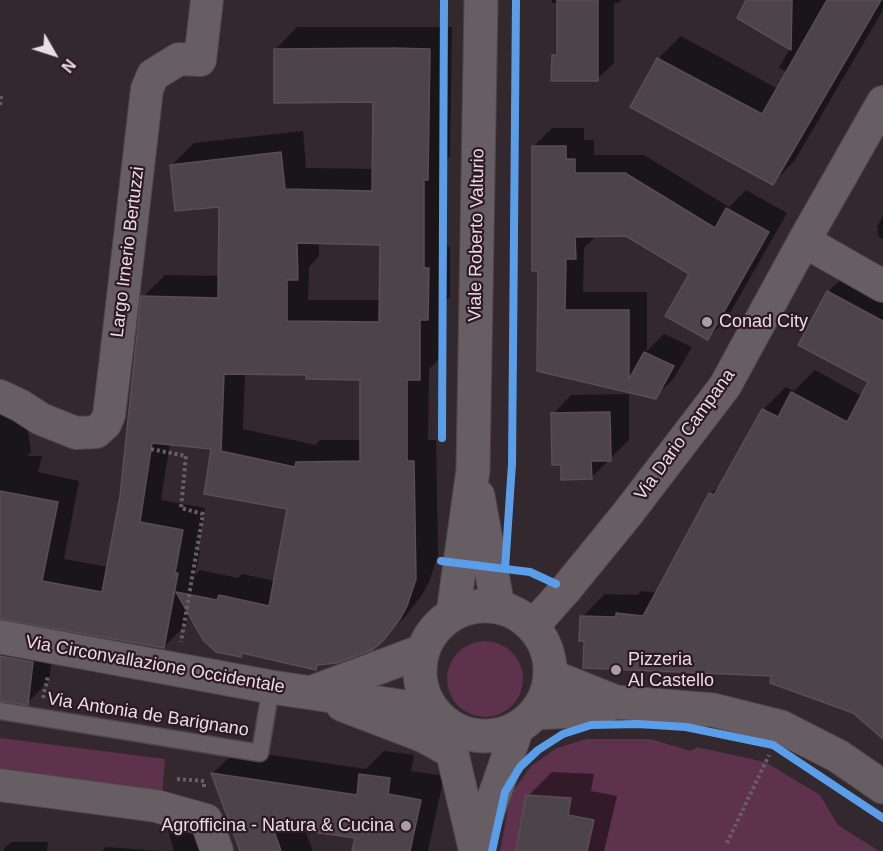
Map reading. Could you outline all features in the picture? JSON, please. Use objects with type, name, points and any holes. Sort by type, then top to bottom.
[{"type":"street","name":"Largo Irnerio Bertuzzi","points":[[0,396],[41,419],[76,433],[96,432],[105,424],[117,349],[147,89],[153,75],[179,59],[200,60],[207,0]]},
{"type":"street","name":"Viale Roberto Valturio","points":[[453,614],[473,470],[481,0]]},
{"type":"street","name":"Via Dario Campana","points":[[533,626],[628,513],[725,386],[883,102]]},
{"type":"street","points":[[804,241],[883,286]]},
{"type":"street","name":"Viale Roberto Valturio","points":[[473,470],[498,607]]},
{"type":"street","points":[[483,605],[513,612],[533,626],[545,645],[551,676],[547,691],[527,720],[475,850],[447,731],[425,697],[420,666],[423,651],[440,624],[453,614],[483,605]]},
{"type":"street","name":"Via Circonvallazione Occidentale","points":[[0,638],[310,693],[447,731]]},
{"type":"street","name":"Via Circonvallazione Occidentale","points":[[310,693],[423,651]]},
{"type":"street","points":[[551,676],[616,702],[713,710],[781,727],[838,756],[883,787]]},
{"type":"street","name":"Via Circonvallazione Occidentale","points":[[310,693],[423,736],[447,731]]},
{"type":"street","points":[[447,731],[488,736],[504,734],[527,720],[590,710],[616,702]]},
{"type":"street","points":[[0,785],[156,806],[206,820],[217,851]]},
{"type":"lane","name":"Via Antonia de Barignano","points":[[0,711],[260,753],[271,687]]},
{"type":"path","points":[[0,105],[1,96]]},
{"type":"path","points":[[151,449],[186,456],[181,508],[203,514],[176,670]]},
{"type":"path","points":[[39,717],[54,647]]},
{"type":"path","points":[[726,843],[771,751]]},
{"type":"shaded area","points":[[478,641],[492,641],[506,647],[517,658],[523,672],[520,694],[512,706],[492,717],[478,717],[464,711],[453,700],[447,686],[447,672],[453,658],[464,647]]},
{"type":"shaded area","points":[[0,738],[165,759],[162,799],[0,772]]},
{"type":"shaded area","points":[[586,739],[650,739],[691,751],[697,747],[765,762],[820,795],[838,825],[879,851],[587,851],[594,821],[568,815],[571,798],[527,795],[516,851],[500,851],[511,794],[531,766],[557,748]]},
{"type":"building","points":[[557,0],[598,0],[598,81],[551,81],[552,55],[557,55]]},
{"type":"building","points":[[746,0],[792,0],[791,50],[737,18]]},
{"type":"building","points":[[827,0],[881,0],[773,185],[630,107],[657,58],[762,114]]},
{"type":"building","points":[[274,49],[430,49],[428,180],[424,180],[424,268],[429,268],[428,320],[420,320],[420,380],[407,380],[407,461],[414,461],[416,579],[407,606],[382,642],[372,650],[337,663],[317,665],[316,670],[242,653],[241,657],[216,652],[203,640],[176,592],[217,600],[219,595],[269,606],[287,509],[204,494],[211,449],[152,443],[140,522],[183,530],[175,573],[178,573],[164,648],[0,619],[0,491],[58,502],[42,581],[102,592],[120,496],[141,296],[218,298],[219,207],[175,211],[170,165],[281,152],[285,189],[372,191],[373,102],[274,103]],"holes":[[[297,243],[380,245],[379,322],[287,321],[287,280],[298,280]],[[224,374],[306,375],[306,379],[360,380],[360,461],[296,462],[295,467],[221,451]]]},
{"type":"building","points":[[532,146],[566,146],[566,159],[575,159],[575,173],[625,173],[715,228],[726,208],[769,232],[708,340],[665,316],[689,274],[626,236],[575,237],[576,259],[566,259],[565,310],[629,310],[629,379],[644,352],[674,366],[656,399],[537,371],[538,271],[532,271]]},
{"type":"building","points":[[827,291],[883,321],[883,739],[853,713],[770,683],[771,676],[583,668],[584,641],[579,641],[580,616],[616,617],[616,613],[643,616],[709,493],[714,495],[762,409],[778,417],[791,392],[847,422],[868,382],[798,345]]},
{"type":"building","points":[[610,412],[611,461],[591,461],[592,479],[561,480],[561,465],[552,465],[551,413]]},
{"type":"building","points":[[0,656],[33,662],[28,705],[0,701]]},
{"type":"building","points":[[211,773],[357,795],[359,774],[390,778],[388,794],[421,800],[410,851],[352,851],[355,838],[272,826],[281,851],[240,851]]},
{"type":"building","points":[[526,795],[571,798],[568,815],[594,820],[587,851],[516,851]]},
{"type":"cycle path","points":[[442,438],[444,0]]},
{"type":"cycle path","points":[[505,569],[512,464],[516,0]]},
{"type":"cycle path","points":[[441,561],[530,572],[556,584]]},
{"type":"cycle path","points":[[492,851],[505,792],[520,767],[538,750],[563,734],[591,725],[638,724],[686,727],[773,745],[883,818]]},
{"type":"place","name":"Conad City","points":[[707,322]]},
{"type":"place","name":"Pizzeria Al Castello","points":[[616,670]]},
{"type":"place","name":"Agrofficina - Natura & Cucina","points":[[406,826]]}]
